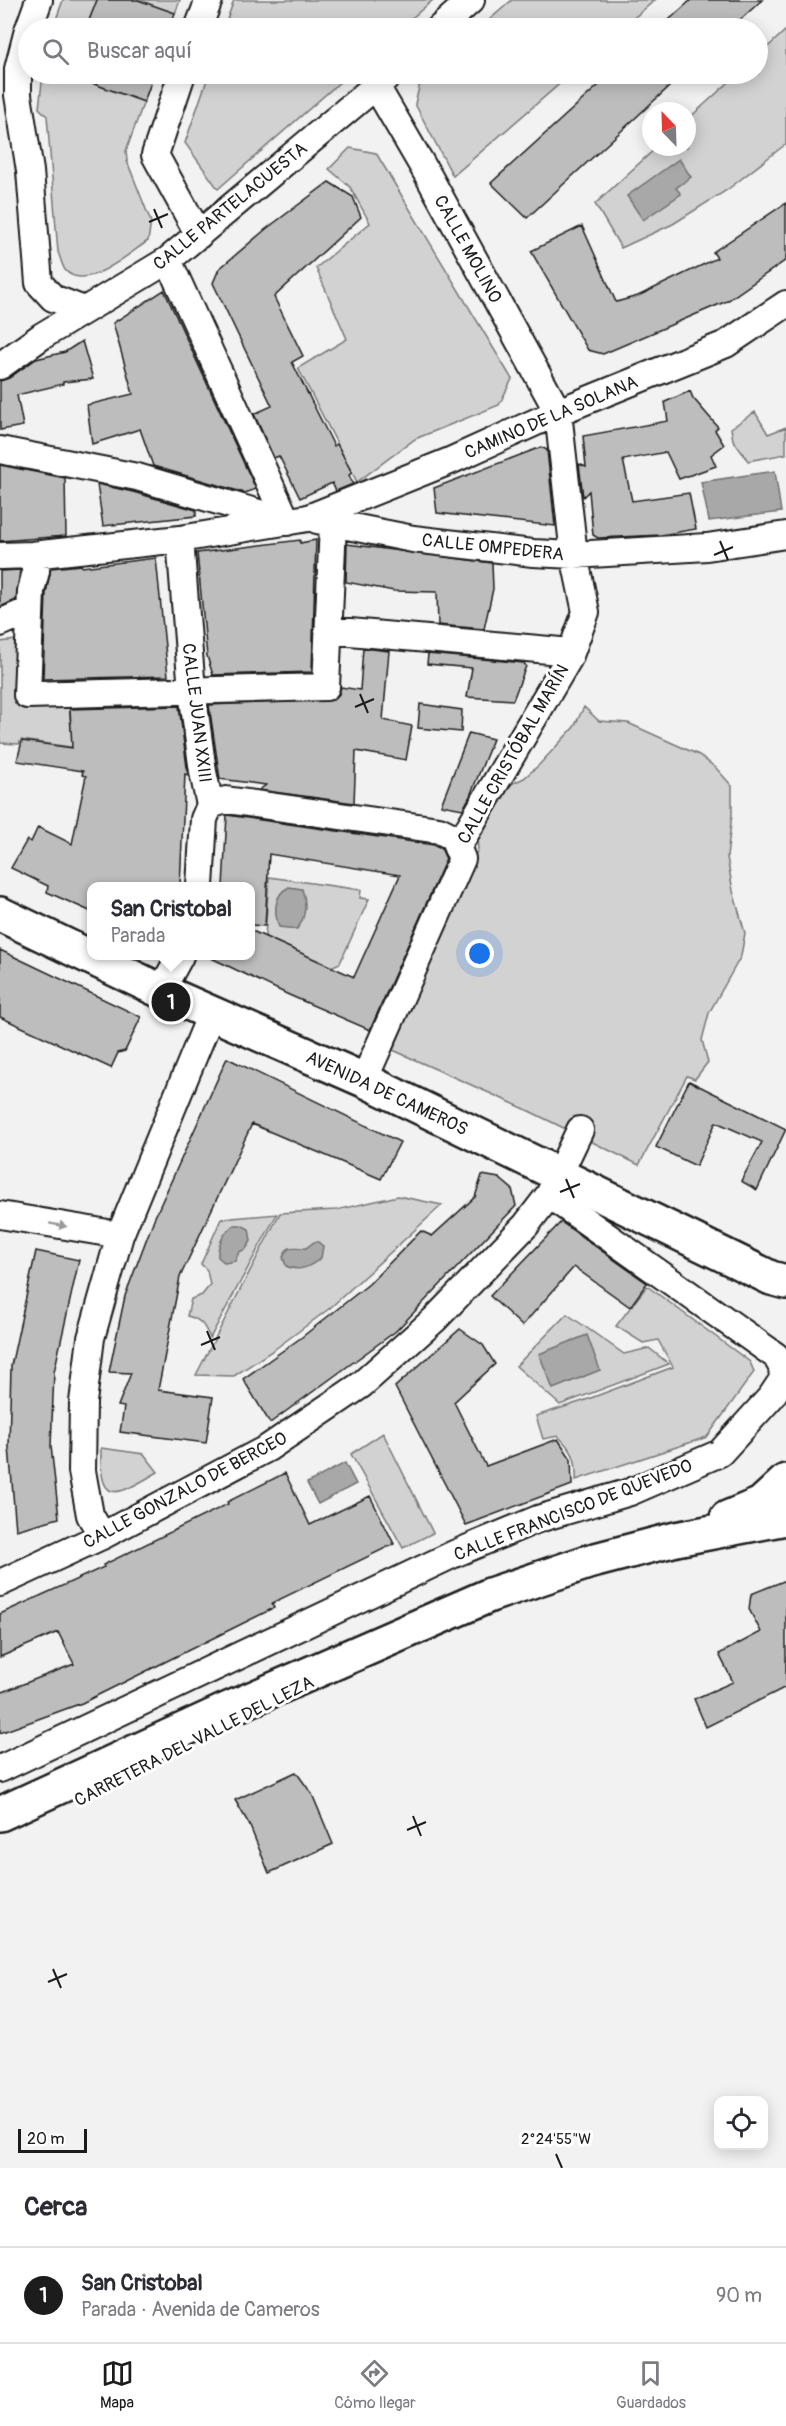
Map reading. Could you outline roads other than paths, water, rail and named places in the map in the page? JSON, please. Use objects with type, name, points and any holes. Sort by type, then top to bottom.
[{"type":"main road","name":"AVENIDA DE CAMEROS","points":[[0,914],[87,956]]},
{"type":"main road","name":"AVENIDA DE CAMEROS","points":[[96,960],[211,1014],[364,1080],[554,1185],[781,1284]]},
{"type":"main road","name":"CARRETERA DEL VALLE DEL LEZA","points":[[676,1539],[761,1504],[786,1481]]},
{"type":"main road","name":"CARRETERA DEL VALLE DEL LEZA","points":[[0,1814],[224,1711],[490,1595],[588,1562],[676,1539],[786,1518]]},
{"type":"main road","name":"CARRETERA DEL VALLE DEL LEZA","points":[[0,1838],[250,1716],[386,1641]]},
{"type":"main road","points":[[0,1799],[155,1730],[224,1711]]},
{"type":"street","points":[[33,18],[39,0]]},
{"type":"street","points":[[202,18],[208,0]]},
{"type":"street","points":[[451,18],[471,0]]},
{"type":"street","points":[[18,84],[30,171],[39,283],[53,298],[84,310]]},
{"type":"street","points":[[179,84],[155,155],[199,235]]},
{"type":"street","name":"CALLE PARTELACUESTA","points":[[0,366],[42,336],[168,260],[378,84]]},
{"type":"street","name":"CALLE MOLINO","points":[[385,84],[429,177],[558,412]]},
{"type":"street","points":[[32,555],[36,571],[31,591],[27,695],[326,687],[328,630],[309,521],[168,260]]},
{"type":"street","name":"CAMINO DE LA SOLANA","points":[[309,521],[558,412],[726,344],[786,304]]},
{"type":"street","name":"CALLE CRISTÓBAL MARÍN","points":[[364,1080],[462,859],[457,848],[571,652],[586,612],[574,555],[558,412]]},
{"type":"street","points":[[0,450],[137,477],[309,521]]},
{"type":"street","points":[[0,556],[32,555],[180,539],[309,521]]},
{"type":"street","name":"CALLE OMPEDERA","points":[[309,521],[413,539],[532,553],[574,555],[707,547],[786,535]]},
{"type":"street","name":"CALLE JUAN XXIII","points":[[180,539],[192,691],[210,805],[204,819],[200,882]]},
{"type":"street","points":[[0,623],[30,610]]},
{"type":"street","points":[[328,630],[571,652]]},
{"type":"street","points":[[210,805],[226,800],[439,830],[453,837],[457,848]]},
{"type":"street","points":[[161,991],[178,960]]},
{"type":"street","points":[[102,1536],[90,1515],[82,1471],[83,1402],[91,1338],[120,1235],[211,1014]]},
{"type":"street","name":"CALLE GONZALO DE BERCEO","points":[[0,1583],[102,1536],[268,1448],[361,1385],[435,1319],[526,1225],[554,1185],[580,1130]]},
{"type":"street","name":"CALLE FRANCISCO DE QUEVEDO","points":[[0,1769],[454,1554],[538,1519],[630,1492],[720,1453],[771,1397],[783,1379],[782,1367],[776,1356],[744,1335],[554,1185]]},
{"type":"street","points":[[0,1215],[120,1235]]},
{"type":"place","name":"San Cristobal","points":[[171,1002]]}]
